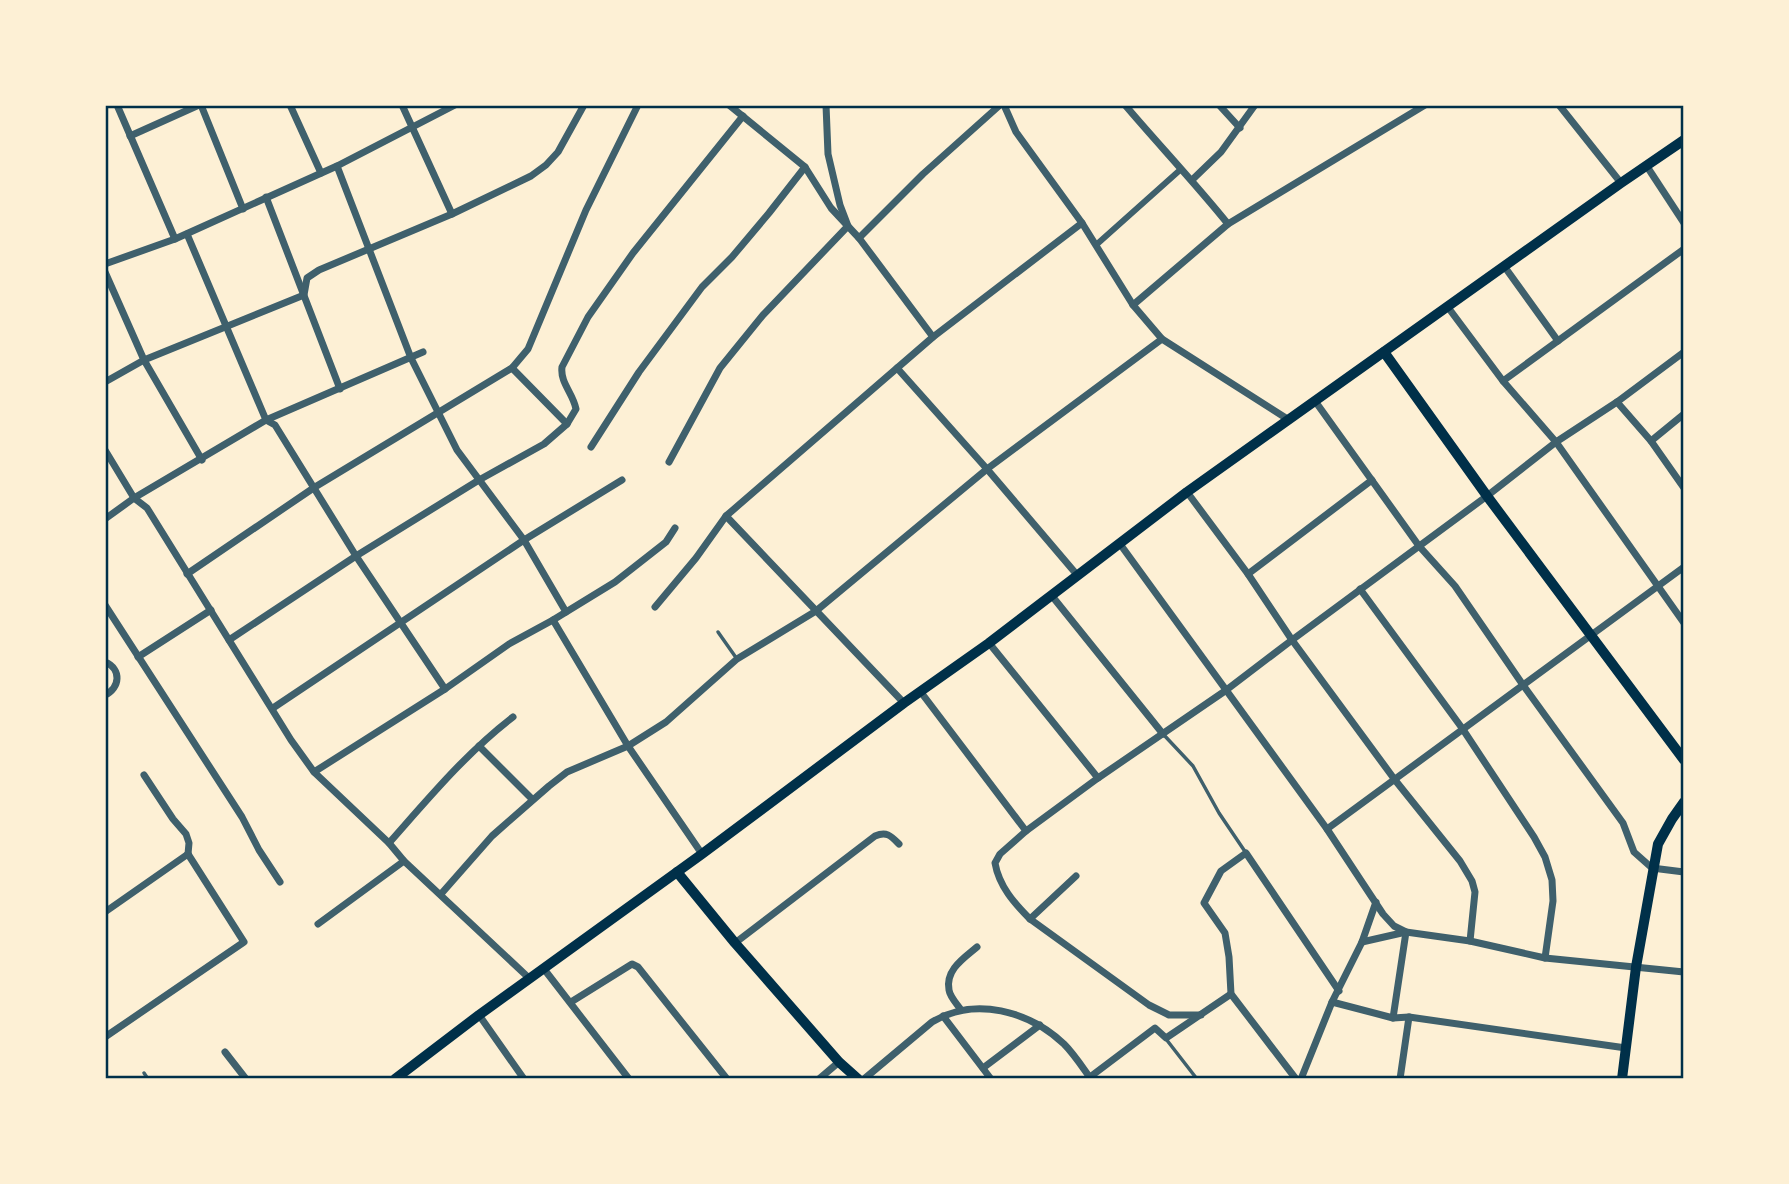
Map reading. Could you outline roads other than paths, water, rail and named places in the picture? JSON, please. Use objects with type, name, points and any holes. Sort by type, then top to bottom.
[{"type":"main road","points":[[395,1079],[920,691],[989,643],[1187,492],[1684,140]]},
{"type":"main road","points":[[1384,352],[1487,496],[1684,760]]},
{"type":"main road","points":[[1622,1079],[1652,868],[1658,844],[1684,802]]},
{"type":"main road","points":[[677,872],[839,1062],[858,1079]]},
{"type":"street","points":[[117,105],[175,239]]},
{"type":"street","points":[[130,136],[200,105],[243,209]]},
{"type":"street","points":[[290,105],[321,173]]},
{"type":"street","points":[[402,105],[452,214]]},
{"type":"street","points":[[105,264],[175,239],[243,209],[337,166],[454,105]]},
{"type":"street","points":[[304,295],[307,278],[319,270],[452,214],[531,176],[558,152],[584,105]]},
{"type":"street","points":[[187,574],[315,488],[512,368],[528,349],[586,211],[638,105]]},
{"type":"street","points":[[729,105],[805,167],[831,208],[859,238],[933,337]]},
{"type":"street","points":[[826,105],[828,154],[848,226]]},
{"type":"street","points":[[859,238],[923,174],[1002,105],[1016,132],[1082,223],[1133,305],[1162,339],[1289,420]]},
{"type":"street","points":[[1125,105],[1228,224]]},
{"type":"street","points":[[1219,105],[1240,128]]},
{"type":"street","points":[[1192,180],[1221,152],[1255,105]]},
{"type":"street","points":[[1133,305],[1228,224],[1425,105]]},
{"type":"street","points":[[1559,105],[1621,183]]},
{"type":"street","points":[[229,639],[356,556],[479,480],[544,444],[567,424],[576,404],[564,383],[562,367],[588,317],[633,253],[743,116]]},
{"type":"street","points":[[1646,165],[1684,223]]},
{"type":"street","points":[[337,166],[411,358],[457,450],[524,540],[566,612]]},
{"type":"street","points":[[591,447],[639,372],[702,286],[739,248],[805,167]]},
{"type":"street","points":[[1096,245],[1180,170]]},
{"type":"street","points":[[267,197],[340,389]]},
{"type":"street","points":[[654,607],[696,558],[726,516],[933,337],[1082,223]]},
{"type":"street","points":[[669,462],[720,368],[763,316],[848,226]]},
{"type":"street","points":[[187,234],[266,420],[275,425],[356,556],[445,689]]},
{"type":"street","points":[[1503,381],[1684,249]]},
{"type":"street","points":[[1504,266],[1558,341]]},
{"type":"street","points":[[105,272],[144,360],[202,460]]},
{"type":"street","points":[[105,382],[144,360],[304,295]]},
{"type":"street","points":[[1447,306],[1503,381],[1556,442],[1684,623]]},
{"type":"street","points":[[441,894],[492,836],[532,799],[567,772],[628,746],[666,722],[737,659],[816,611],[986,469],[1162,339]]},
{"type":"street","points":[[105,519],[134,498],[266,420],[423,352]]},
{"type":"street","points":[[1201,1015],[1168,1015],[1149,1005],[1030,919],[1014,904],[1001,883],[995,863],[1000,854],[1026,831],[1098,778],[1226,691],[1556,442],[1684,353]]},
{"type":"street","points":[[512,368],[567,424]]},
{"type":"street","points":[[897,368],[1077,576]]},
{"type":"street","points":[[1315,401],[1419,545],[1455,586],[1623,822],[1634,852],[1652,868],[1684,872]]},
{"type":"street","points":[[1617,402],[1651,441],[1684,488]]},
{"type":"street","points":[[1651,441],[1684,414]]},
{"type":"street","points":[[105,450],[134,498],[147,508],[291,740],[314,772],[530,979]]},
{"type":"street","points":[[273,708],[524,540],[622,480]]},
{"type":"street","points":[[1248,574],[1372,480]]},
{"type":"street","points":[[1187,492],[1395,780],[1460,861],[1475,892],[1470,941]]},
{"type":"street","points":[[726,516],[904,703]]},
{"type":"street","points":[[314,772],[445,689],[509,644],[615,582],[666,542],[675,528]]},
{"type":"street","points":[[1120,544],[1394,926],[1406,932],[1470,941],[1545,958],[1684,972]]},
{"type":"street","points":[[1326,829],[1684,567]]},
{"type":"street","points":[[1360,589],[1462,728],[1545,857],[1552,880],[1553,901],[1545,958]]},
{"type":"street","points":[[1052,596],[1163,734]]},
{"type":"street","points":[[105,605],[242,817],[280,882]]},
{"type":"street","points":[[138,657],[211,610]]},
{"type":"street","points":[[553,620],[628,746],[702,854]]},
{"type":"street","points":[[989,643],[1098,778]]},
{"type":"street","points":[[105,662],[118,674],[117,686],[105,695]]},
{"type":"street","points":[[920,691],[1026,831]]},
{"type":"street","points":[[389,843],[453,771],[513,717]]},
{"type":"street","points":[[479,746],[532,799]]},
{"type":"street","points":[[105,1037],[244,942],[188,854],[186,834],[144,775]]},
{"type":"street","points":[[735,943],[875,836],[888,834],[899,844]]},
{"type":"street","points":[[1339,991],[1246,853],[1221,871],[1204,903],[1225,933],[1231,994],[1298,1079],[1362,942],[1376,902]]},
{"type":"street","points":[[105,912],[188,854]]},
{"type":"street","points":[[318,924],[404,861]]},
{"type":"street","points":[[1030,919],[1076,876]]},
{"type":"street","points":[[1362,942],[1406,932]]},
{"type":"street","points":[[1393,1018],[1406,932]]},
{"type":"street","points":[[961,1010],[949,991],[949,979],[954,967],[977,947]]},
{"type":"street","points":[[571,1002],[632,964],[638,967],[727,1079]]},
{"type":"street","points":[[544,969],[629,1079]]},
{"type":"street","points":[[864,1079],[932,1022],[961,1010],[982,1008],[1019,1015],[1040,1025],[1066,1045],[1091,1078],[1155,1028],[1166,1038],[1231,994]]},
{"type":"street","points":[[1332,1003],[1393,1018],[1409,1017],[1626,1048]]},
{"type":"street","points":[[479,1016],[524,1079]]},
{"type":"street","points":[[943,1016],[991,1079]]},
{"type":"street","points":[[1400,1079],[1409,1017]]},
{"type":"street","points":[[983,1068],[1040,1025]]},
{"type":"street","points":[[225,1052],[246,1079]]},
{"type":"street","points":[[819,1079],[839,1062]]},
{"type":"lane","points":[[718,632],[737,659]]},
{"type":"lane","points":[[1163,734],[1193,766],[1219,813],[1246,853]]},
{"type":"lane","points":[[1166,1038],[1196,1079]]},
{"type":"lane","points":[[144,1073],[148,1079]]}]
